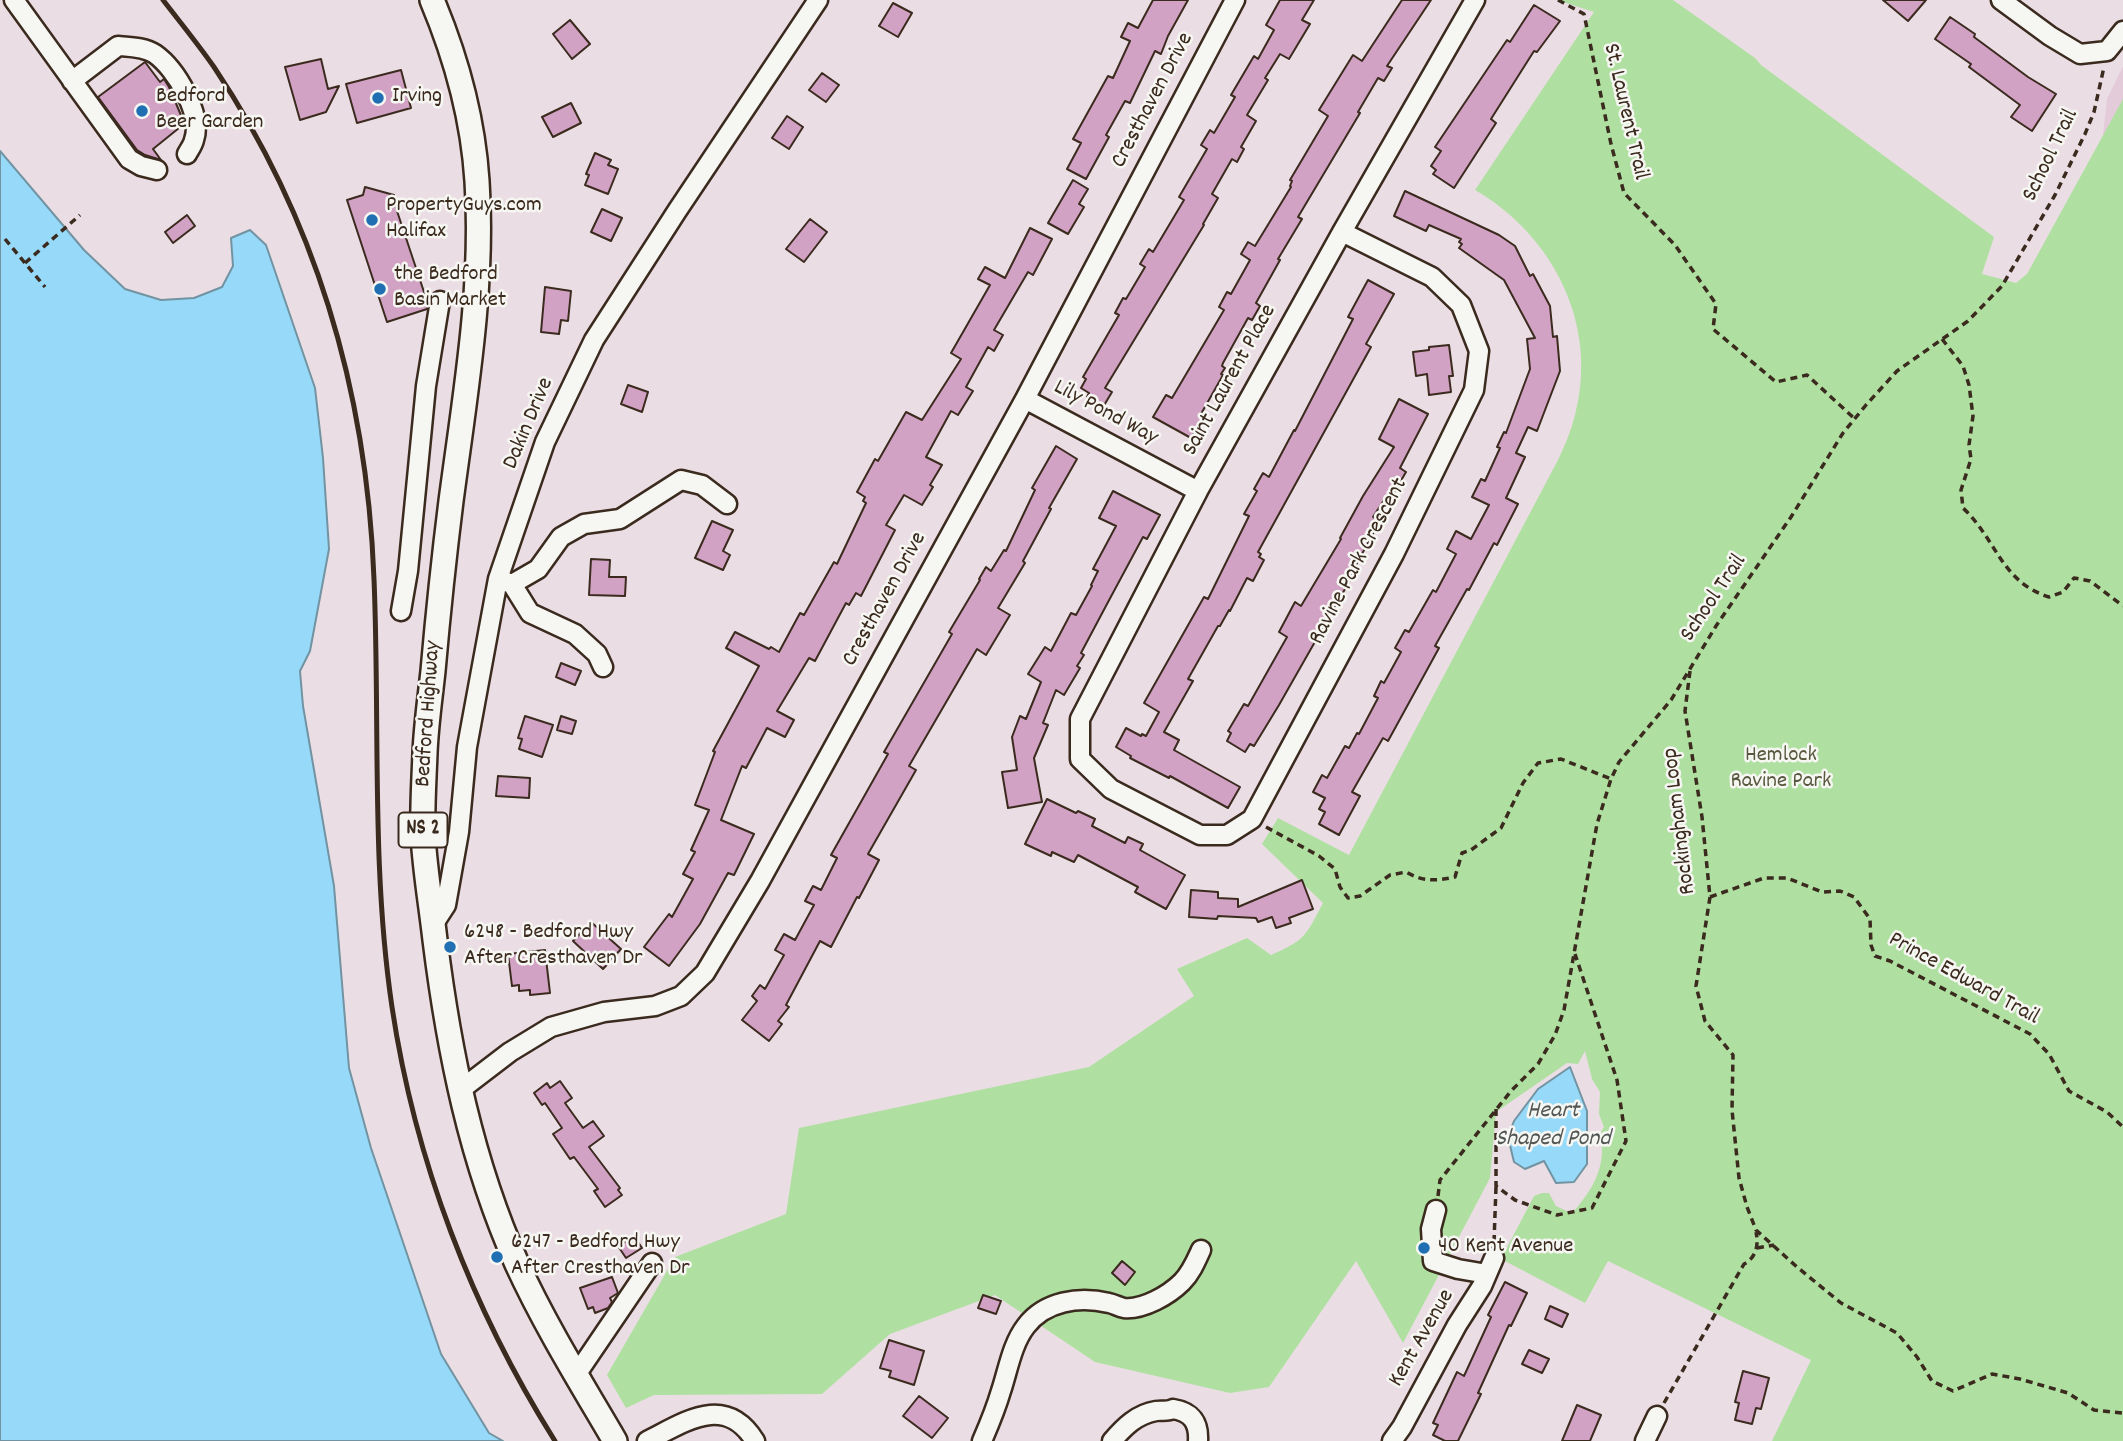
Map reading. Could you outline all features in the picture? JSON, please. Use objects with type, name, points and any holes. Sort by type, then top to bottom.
[{"type":"main road","name":"Bedford Highway","points":[[432,0],[457,69],[468,115],[477,184],[477,276],[469,375],[451,503],[425,751],[423,835],[443,1004],[459,1091],[474,1150],[497,1216],[519,1267],[576,1375],[615,1441]]},
{"type":"street","points":[[14,0],[129,159],[141,166],[157,170]]},
{"type":"street","name":"Dakin Drive","points":[[433,925],[446,905],[459,831],[467,747],[505,581],[545,442],[594,340],[818,0]]},
{"type":"street","name":"Cresthaven Drive","points":[[459,1091],[510,1052],[551,1027],[604,1012],[655,1006],[681,996],[705,973],[760,881],[1025,399],[1235,0]]},
{"type":"street","name":"Saint Laurent Place","points":[[1252,819],[1227,835],[1200,835],[1111,789],[1080,758],[1080,719],[1198,491],[1475,0]]},
{"type":"street","points":[[2001,0],[2080,54],[2107,51],[2123,31]]},
{"type":"street","points":[[72,81],[118,46],[154,53],[171,69],[182,85],[192,109],[196,124],[195,139],[187,154]]},
{"type":"street","name":"Ravine Park Crescent","points":[[1252,819],[1394,554],[1474,390],[1479,351],[1461,306],[1432,277],[1342,232]]},
{"type":"street","points":[[401,611],[408,571],[426,386],[440,301]]},
{"type":"street","name":"Lily Pond Way","points":[[1025,399],[1198,491]]},
{"type":"street","points":[[603,667],[597,654],[575,634],[530,613],[505,581],[538,569],[561,537],[584,524],[620,519],[681,481],[702,485],[727,504]]},
{"type":"street","points":[[1436,1210],[1431,1229],[1433,1261],[1458,1269],[1490,1266]]},
{"type":"street","points":[[982,1441],[1016,1345],[1026,1327],[1040,1312],[1058,1303],[1088,1300],[1125,1308],[1141,1306],[1182,1282],[1201,1250]]},
{"type":"street","points":[[576,1375],[652,1263]]},
{"type":"street","name":"Kent Avenue","points":[[1392,1441],[1490,1266]]},
{"type":"street","points":[[1112,1441],[1132,1420],[1154,1411],[1173,1409],[1194,1418],[1199,1433],[1198,1441]]},
{"type":"street","points":[[647,1441],[698,1416],[713,1414],[739,1422],[755,1441]]},
{"type":"street","points":[[1645,1441],[1657,1416]]},
{"type":"path","name":"St. Laurent Trail","points":[[1558,0],[1584,14],[1624,193],[1675,245],[1716,304],[1713,329],[1776,382],[1807,375],[1855,419]]},
{"type":"path","name":"School Trail","points":[[1436,1210],[1440,1180],[1496,1109],[1538,1064],[1555,1034],[1564,1010],[1597,824],[1619,762],[1671,700],[1716,626],[1791,517],[1843,433],[1898,371],[1968,321],[2002,286],[2049,206],[2085,134],[2094,111],[2107,51]]},
{"type":"path","points":[[25,263],[80,215]]},
{"type":"path","points":[[5,239],[45,287]]},
{"type":"path","points":[[1942,339],[1963,366],[1969,385],[1973,416],[1969,445],[1971,459],[1961,490],[1963,508],[1974,518],[2015,578],[2027,588],[2049,597],[2063,592],[2074,578],[2090,581],[2123,606]]},
{"type":"path","name":"Rockingham Loop","points":[[1690,669],[1685,712],[1702,817],[1710,897],[1696,986],[1705,1021],[1733,1055],[1731,1110],[1739,1178],[1756,1230]]},
{"type":"path","points":[[1252,819],[1319,856],[1335,869],[1340,887],[1348,898],[1360,896],[1390,875],[1406,872],[1419,880],[1438,881],[1455,877],[1462,853],[1471,850],[1501,828],[1523,783],[1538,763],[1561,759],[1611,779]]},
{"type":"path","name":"Prince Edward Trail","points":[[1710,897],[1764,878],[1787,878],[1822,892],[1840,891],[1854,897],[1870,919],[1871,945],[1875,956],[1890,961],[2030,1034],[2049,1054],[2069,1091],[2107,1112],[2123,1127]]},
{"type":"path","points":[[1496,1186],[1515,1200],[1557,1215],[1592,1208],[1626,1141],[1617,1080],[1574,952]]},
{"type":"path","points":[[1490,1266],[1496,1186],[1496,1109]]},
{"type":"path","points":[[1756,1230],[1841,1303],[1897,1334],[1917,1357],[1932,1381],[1953,1391],[1992,1374],[2068,1393],[2094,1410],[2123,1413]]},
{"type":"path","points":[[1657,1416],[1744,1264],[1750,1261],[1757,1248],[1756,1230]]},
{"type":"path","points":[[1757,1248],[1774,1245]]},
{"type":"shaded area","points":[[2123,66],[2123,234],[2099,171],[2107,99]]},
{"type":"green space","name":"Hemlock Ravine Park","points":[[1557,0],[1673,0],[1994,237],[1982,274],[2016,283],[2027,274],[2123,99],[2123,1441],[1772,1441],[1811,1360],[1608,1261],[1585,1303],[1501,1259],[1534,1196],[1549,1193],[1556,1206],[1571,1213],[1588,1193],[1596,1177],[1602,1152],[1600,1134],[1604,1127],[1599,1114],[1600,1092],[1592,1079],[1585,1051],[1578,1064],[1567,1063],[1496,1112],[1490,1178],[1403,1343],[1356,1261],[1269,1387],[1230,1393],[1095,1362],[995,1295],[890,1334],[822,1394],[654,1395],[626,1408],[607,1375],[675,1257],[786,1214],[799,1128],[1089,1067],[1194,996],[1177,969],[1247,938],[1271,955],[1292,945],[1308,930],[1323,903],[1262,844],[1278,818],[1349,855],[1558,460],[1575,415],[1581,381],[1580,348],[1574,316],[1563,286],[1547,257],[1527,231],[1503,209],[1475,190],[1594,12]]},
{"type":"water","points":[[0,151],[84,250],[125,289],[161,300],[194,298],[222,287],[233,266],[231,238],[250,230],[266,245],[315,388],[323,458],[329,549],[310,651],[300,671],[303,706],[334,886],[349,1068],[371,1148],[441,1354],[489,1433],[503,1441],[0,1441]]},
{"type":"water","name":"Heart Shaped Pond","points":[[1570,1067],[1587,1111],[1587,1164],[1574,1182],[1556,1183],[1544,1161],[1525,1169],[1514,1162],[1508,1137],[1514,1121],[1538,1089]]},
{"type":"building","points":[[1153,0],[1188,0],[1161,54],[1155,51],[1130,103],[1125,101],[1086,179],[1067,169],[1081,143],[1073,139],[1108,76],[1113,78],[1130,41],[1121,37],[1128,23],[1138,28]]},
{"type":"building","points":[[1280,0],[1314,0],[1302,20],[1310,24],[1289,59],[1280,54],[1265,78],[1268,80],[1247,115],[1256,121],[1241,147],[1244,149],[1237,162],[1232,159],[1212,194],[1218,198],[1204,225],[1105,388],[1112,392],[1103,407],[1087,397],[1089,393],[1081,388],[1086,379],[1083,377],[1119,315],[1115,313],[1123,298],[1126,299],[1145,267],[1140,264],[1149,249],[1153,252],[1184,200],[1179,197],[1207,149],[1201,145],[1210,130],[1214,133],[1235,97],[1231,95],[1254,56],[1258,59],[1274,30],[1266,25]]},
{"type":"building","points":[[1402,0],[1431,0],[1387,66],[1392,68],[1384,81],[1378,78],[1298,217],[1302,219],[1256,303],[1260,306],[1252,320],[1248,318],[1223,363],[1223,375],[1191,438],[1153,417],[1166,395],[1172,398],[1224,310],[1219,307],[1227,292],[1231,294],[1250,260],[1241,254],[1248,242],[1255,246],[1291,187],[1290,180],[1328,116],[1319,110],[1353,55],[1362,61]]},
{"type":"building","points":[[1883,0],[1926,0],[1908,21]]},
{"type":"building","points":[[893,3],[912,13],[898,37],[879,26]]},
{"type":"building","points":[[1534,5],[1560,21],[1537,52],[1534,51],[1491,119],[1496,123],[1454,188],[1433,174],[1436,170],[1431,166],[1441,151],[1435,147],[1507,40],[1510,42]]},
{"type":"building","points":[[1950,17],[2028,77],[2056,94],[2032,131],[2011,117],[2020,105],[1969,67],[1971,64],[1935,39]]},
{"type":"building","points":[[570,20],[590,44],[572,59],[553,34]]},
{"type":"building","points":[[321,59],[328,89],[339,86],[326,112],[300,120],[285,67]]},
{"type":"building","name":"Bedford Beer Garden","points":[[145,62],[160,82],[164,79],[184,124],[153,149],[161,160],[137,150],[98,97]]},
{"type":"building","points":[[401,70],[411,108],[357,123],[346,84]]},
{"type":"building","points":[[822,73],[839,85],[826,102],[809,90]]},
{"type":"building","points":[[571,103],[581,123],[553,137],[542,117]]},
{"type":"building","points":[[787,116],[803,127],[789,149],[772,138]]},
{"type":"building","points":[[595,153],[611,160],[608,165],[618,169],[608,194],[585,185],[589,175],[586,174]]},
{"type":"building","points":[[1073,180],[1088,189],[1079,204],[1084,207],[1068,234],[1048,223]]},
{"type":"building","points":[[365,187],[394,195],[393,199],[428,304],[427,309],[387,322],[347,200],[363,195]]},
{"type":"building","points":[[1405,191],[1499,235],[1515,246],[1530,276],[1533,274],[1550,306],[1553,337],[1557,336],[1560,371],[1537,431],[1528,427],[1516,453],[1525,457],[1506,498],[1518,504],[1497,545],[1494,543],[1435,646],[1439,648],[1388,741],[1383,738],[1352,792],[1360,796],[1339,835],[1319,824],[1325,812],[1319,809],[1325,798],[1313,792],[1322,775],[1327,778],[1345,746],[1349,748],[1357,733],[1359,734],[1378,698],[1374,696],[1381,681],[1384,683],[1401,652],[1395,648],[1405,630],[1409,632],[1433,590],[1436,592],[1456,554],[1447,549],[1456,531],[1471,539],[1489,505],[1472,497],[1481,479],[1485,481],[1500,448],[1497,447],[1504,432],[1506,433],[1530,369],[1527,339],[1535,338],[1504,280],[1459,248],[1461,239],[1429,225],[1426,231],[1394,216]]},
{"type":"building","points":[[602,209],[622,218],[611,241],[591,232]]},
{"type":"building","points":[[187,215],[195,226],[173,243],[165,232]]},
{"type":"building","points":[[810,219],[827,232],[804,262],[786,249]]},
{"type":"building","points":[[1030,228],[1052,239],[1033,275],[1028,272],[994,330],[1003,335],[994,351],[988,347],[966,387],[973,391],[958,415],[951,411],[926,457],[942,465],[930,485],[933,487],[922,505],[904,495],[886,525],[895,530],[861,596],[856,593],[849,605],[846,603],[815,661],[809,658],[777,711],[794,720],[785,737],[767,728],[746,768],[742,766],[721,820],[754,834],[734,875],[728,873],[700,924],[669,966],[644,947],[669,914],[672,917],[693,879],[683,874],[695,852],[691,850],[709,810],[695,805],[715,752],[713,751],[759,666],[726,648],[735,632],[779,652],[800,613],[804,615],[834,562],[837,564],[866,503],[863,501],[865,497],[857,492],[875,459],[878,461],[906,412],[922,420],[961,359],[951,353],[990,285],[978,279],[985,267],[1005,278]]},
{"type":"building","points":[[1368,280],[1394,294],[1366,344],[1371,347],[1258,552],[1261,554],[1259,557],[1264,560],[1253,581],[1247,578],[1230,611],[1218,626],[1188,679],[1193,681],[1164,732],[1179,740],[1174,750],[1240,787],[1228,808],[1170,776],[1169,778],[1130,758],[1131,756],[1116,747],[1126,728],[1146,736],[1159,712],[1144,703],[1204,597],[1208,599],[1249,516],[1244,514],[1257,491],[1254,489],[1263,473],[1269,477],[1295,431],[1353,319],[1348,317]]},
{"type":"building","points":[[545,287],[571,291],[568,321],[561,320],[559,334],[541,332]]},
{"type":"building","points":[[1449,345],[1453,376],[1449,376],[1451,392],[1429,395],[1427,374],[1416,376],[1413,352]]},
{"type":"building","points":[[628,385],[648,392],[642,412],[621,404]]},
{"type":"building","points":[[1399,399],[1428,414],[1400,468],[1406,472],[1392,496],[1388,494],[1373,517],[1380,521],[1351,574],[1353,575],[1254,746],[1250,744],[1245,752],[1227,741],[1231,733],[1228,731],[1244,704],[1248,706],[1287,637],[1279,632],[1295,602],[1301,606],[1394,447],[1379,439]]},
{"type":"building","points":[[1056,446],[1077,459],[1049,508],[1051,509],[1023,561],[1025,563],[998,608],[1010,615],[986,655],[977,649],[909,766],[916,770],[868,854],[879,860],[831,947],[820,941],[786,1005],[789,1007],[778,1021],[782,1024],[769,1041],[742,1020],[757,1001],[752,996],[760,985],[765,989],[784,955],[775,950],[784,934],[795,940],[814,905],[805,901],[813,886],[821,890],[837,858],[831,855],[888,754],[884,752],[952,634],[949,632],[986,567],[991,571],[1004,550],[1006,551],[1035,490],[1032,488]]},
{"type":"building","points":[[1113,491],[1160,515],[1147,539],[1143,537],[1107,604],[1081,653],[1084,655],[1077,666],[1080,668],[1064,695],[1056,690],[1043,723],[1048,725],[1034,758],[1042,802],[1008,808],[1002,772],[1017,770],[1012,737],[1020,716],[1026,719],[1041,682],[1028,674],[1045,647],[1051,651],[1071,613],[1076,615],[1092,586],[1098,571],[1093,569],[1116,526],[1099,518]]},
{"type":"building","points":[[712,521],[733,530],[723,551],[730,555],[723,570],[695,558]]},
{"type":"building","points":[[591,559],[610,560],[609,577],[626,577],[625,596],[589,595]]},
{"type":"building","points":[[561,663],[581,671],[575,685],[556,677]]},
{"type":"building","points":[[525,716],[553,725],[542,757],[519,749],[522,739],[518,738]]},
{"type":"building","points":[[561,716],[576,721],[572,734],[557,730]]},
{"type":"building","points":[[498,776],[530,778],[529,798],[496,796]]},
{"type":"building","points":[[1047,799],[1095,819],[1092,826],[1125,843],[1128,837],[1143,844],[1140,850],[1185,875],[1166,909],[1135,892],[1138,887],[1078,855],[1074,862],[1052,852],[1051,856],[1025,844]]},
{"type":"building","points":[[1302,880],[1313,909],[1289,918],[1291,923],[1276,928],[1272,917],[1258,922],[1256,918],[1189,917],[1191,890],[1218,892],[1218,898],[1238,899],[1238,907]]},
{"type":"building","points":[[591,922],[621,949],[603,969],[573,941]]},
{"type":"building","points":[[545,950],[550,993],[530,995],[530,990],[519,991],[519,985],[512,986],[508,954]]},
{"type":"building","points":[[560,1081],[572,1098],[565,1103],[583,1128],[593,1121],[604,1136],[589,1147],[620,1188],[618,1190],[622,1195],[605,1207],[594,1191],[598,1189],[574,1157],[570,1159],[553,1134],[562,1128],[545,1103],[542,1105],[534,1093],[547,1083],[550,1088]]},
{"type":"building","points":[[634,1236],[642,1248],[626,1258],[618,1246]]},
{"type":"building","points":[[1122,1261],[1135,1272],[1125,1285],[1112,1273]]},
{"type":"building","points":[[612,1277],[618,1293],[610,1298],[612,1302],[608,1308],[595,1313],[593,1307],[588,1309],[580,1288]]},
{"type":"building","points":[[1505,1282],[1527,1293],[1511,1326],[1509,1325],[1478,1393],[1481,1394],[1458,1441],[1445,1441],[1433,1435],[1438,1425],[1433,1423],[1457,1372],[1464,1376],[1491,1317],[1488,1315]]},
{"type":"building","points":[[983,1295],[1001,1301],[996,1314],[978,1308]]},
{"type":"building","points":[[1550,1306],[1568,1314],[1562,1327],[1545,1319]]},
{"type":"building","points":[[889,1340],[924,1351],[914,1385],[889,1377],[891,1371],[880,1368]]},
{"type":"building","points":[[1529,1350],[1549,1359],[1542,1373],[1522,1364]]},
{"type":"building","points":[[1743,1371],[1769,1378],[1761,1409],[1756,1408],[1752,1424],[1735,1420],[1739,1403],[1735,1402]]},
{"type":"building","points":[[919,1396],[948,1418],[932,1438],[903,1416]]},
{"type":"building","points":[[1577,1405],[1601,1415],[1590,1441],[1562,1441]]},
{"type":"railway","points":[[163,0],[214,67],[250,126],[281,186],[308,248],[330,312],[361,443],[369,510],[376,632],[381,901],[385,954],[402,1064],[432,1177],[451,1232],[498,1339],[555,1441]]},
{"type":"place","name":"Irving","points":[[378,98]]},
{"type":"place","name":"Bedford Beer Garden","points":[[142,111]]},
{"type":"place","name":"PropertyGuys.com Halifax","points":[[372,220]]},
{"type":"place","name":"the Bedford Basin Market","points":[[380,289]]},
{"type":"place","name":"6248 - Bedford Hwy After Cresthaven Dr","points":[[450,947]]},
{"type":"place","name":"40 Kent Avenue","points":[[1424,1248]]},
{"type":"place","name":"6247 - Bedford Hwy After Cresthaven Dr","points":[[497,1257]]}]
